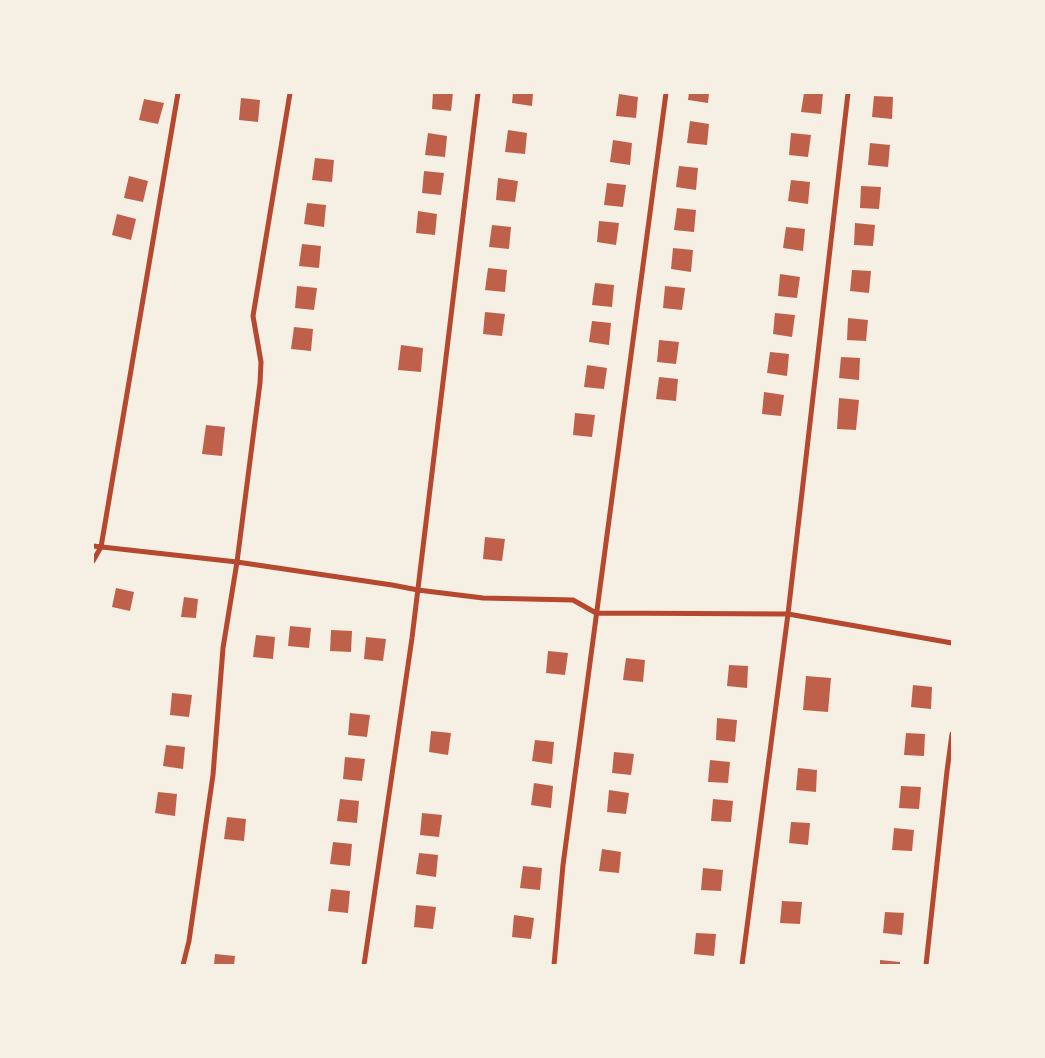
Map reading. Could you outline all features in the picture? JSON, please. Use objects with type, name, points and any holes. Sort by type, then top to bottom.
[{"type":"street","points":[[93,561],[101,547],[178,93]]},
{"type":"street","points":[[183,965],[189,941],[213,775],[223,648],[254,433],[261,362],[253,316],[290,93]]},
{"type":"street","points":[[364,965],[418,590],[478,93]]},
{"type":"street","points":[[554,965],[563,865],[666,93]]},
{"type":"street","points":[[742,965],[788,614],[848,93]]},
{"type":"street","points":[[93,546],[237,562],[483,598],[573,600],[596,614],[788,614],[952,643]]},
{"type":"street","points":[[926,965],[952,734]]},
{"type":"building","points":[[433,93],[453,93],[451,111],[432,109]]},
{"type":"building","points":[[513,93],[533,93],[532,106],[512,103]]},
{"type":"building","points":[[689,93],[709,93],[708,103],[688,100]]},
{"type":"building","points":[[804,93],[823,93],[821,114],[801,112]]},
{"type":"building","points":[[619,94],[638,97],[636,118],[616,116]]},
{"type":"building","points":[[874,96],[893,97],[892,119],[872,117]]},
{"type":"building","points":[[241,98],[260,100],[258,122],[239,120]]},
{"type":"building","points":[[144,99],[164,103],[158,124],[139,120]]},
{"type":"building","points":[[690,121],[709,124],[707,145],[687,143]]},
{"type":"building","points":[[508,130],[527,133],[525,154],[505,152]]},
{"type":"building","points":[[428,133],[447,136],[445,157],[425,155]]},
{"type":"building","points":[[791,133],[811,135],[808,157],[789,155]]},
{"type":"building","points":[[613,140],[632,143],[630,165],[610,162]]},
{"type":"building","points":[[870,143],[890,145],[888,167],[868,165]]},
{"type":"building","points":[[315,158],[334,160],[332,182],[312,180]]},
{"type":"building","points":[[679,166],[698,168],[696,190],[676,187]]},
{"type":"building","points":[[424,171],[444,173],[441,195],[422,193]]},
{"type":"building","points":[[129,176],[148,181],[143,202],[124,198]]},
{"type":"building","points":[[498,178],[518,181],[515,202],[496,200]]},
{"type":"building","points":[[791,180],[810,182],[808,204],[788,201]]},
{"type":"building","points":[[607,183],[626,185],[623,207],[604,205]]},
{"type":"building","points":[[861,186],[881,187],[879,209],[860,208]]},
{"type":"building","points":[[307,203],[326,205],[324,227],[304,224]]},
{"type":"building","points":[[677,208],[696,210],[694,232],[674,230]]},
{"type":"building","points":[[418,211],[437,214],[435,235],[416,233]]},
{"type":"building","points":[[117,214],[136,219],[131,240],[112,235]]},
{"type":"building","points":[[599,221],[619,223],[616,245],[597,242]]},
{"type":"building","points":[[855,223],[875,225],[873,246],[854,245]]},
{"type":"building","points":[[492,225],[511,227],[509,249],[489,247]]},
{"type":"building","points":[[786,227],[805,229],[803,251],[783,248]]},
{"type":"building","points":[[302,244],[321,246],[319,268],[299,266]]},
{"type":"building","points":[[673,248],[693,250],[691,272],[671,269]]},
{"type":"building","points":[[488,268],[507,270],[505,292],[485,290]]},
{"type":"building","points":[[852,270],[871,271],[869,293],[850,291]]},
{"type":"building","points":[[780,274],[800,277],[797,298],[778,296]]},
{"type":"building","points":[[595,283],[614,285],[612,307],[592,305]]},
{"type":"building","points":[[297,286],[317,288],[314,310],[295,308]]},
{"type":"building","points":[[665,286],[685,288],[682,310],[663,308]]},
{"type":"building","points":[[485,312],[505,314],[502,336],[483,334]]},
{"type":"building","points":[[775,313],[795,315],[792,337],[773,334]]},
{"type":"building","points":[[848,318],[868,320],[866,341],[847,340]]},
{"type":"building","points":[[592,321],[611,323],[609,345],[589,342]]},
{"type":"building","points":[[294,327],[313,329],[311,351],[291,349]]},
{"type":"building","points":[[659,340],[679,342],[676,364],[657,362]]},
{"type":"building","points":[[401,345],[423,348],[421,372],[398,370]]},
{"type":"building","points":[[770,352],[789,354],[787,376],[767,373]]},
{"type":"building","points":[[841,357],[860,358],[859,380],[839,378]]},
{"type":"building","points":[[587,365],[607,368],[604,389],[584,387]]},
{"type":"building","points":[[659,377],[678,379],[676,401],[656,399]]},
{"type":"building","points":[[764,392],[784,395],[781,416],[762,414]]},
{"type":"building","points":[[839,398],[859,400],[856,430],[837,429]]},
{"type":"building","points":[[575,413],[595,415],[592,437],[573,435]]},
{"type":"building","points":[[206,425],[225,427],[222,456],[202,454]]},
{"type":"building","points":[[485,537],[505,539],[502,561],[483,559]]},
{"type":"building","points":[[116,588],[134,592],[130,611],[112,607]]},
{"type":"building","points":[[184,597],[198,599],[196,618],[181,617]]},
{"type":"building","points":[[290,626],[311,628],[309,648],[288,646]]},
{"type":"building","points":[[331,630],[352,631],[351,652],[330,651]]},
{"type":"building","points":[[256,635],[275,637],[273,659],[253,657]]},
{"type":"building","points":[[366,637],[386,639],[383,661],[364,659]]},
{"type":"building","points":[[548,651],[568,653],[565,675],[546,673]]},
{"type":"building","points":[[626,658],[645,660],[643,682],[623,680]]},
{"type":"building","points":[[729,665],[748,666],[747,688],[727,686]]},
{"type":"building","points":[[806,676],[831,678],[828,712],[803,710]]},
{"type":"building","points":[[913,685],[932,687],[931,709],[911,707]]},
{"type":"building","points":[[172,693],[192,695],[189,717],[170,715]]},
{"type":"building","points":[[350,713],[370,715],[367,737],[348,735]]},
{"type":"building","points":[[717,718],[737,720],[735,742],[716,740]]},
{"type":"building","points":[[431,731],[451,733],[448,755],[429,752]]},
{"type":"building","points":[[906,733],[925,734],[924,756],[904,755]]},
{"type":"building","points":[[535,740],[554,742],[552,764],[532,761]]},
{"type":"building","points":[[166,745],[185,747],[183,769],[163,766]]},
{"type":"building","points":[[614,752],[634,754],[631,775],[612,773]]},
{"type":"building","points":[[345,757],[365,759],[362,781],[343,779]]},
{"type":"building","points":[[710,760],[730,762],[728,783],[708,782]]},
{"type":"building","points":[[798,768],[817,770],[816,792],[796,790]]},
{"type":"building","points":[[534,783],[553,786],[551,808],[531,805]]},
{"type":"building","points":[[901,786],[921,787],[919,809],[899,808]]},
{"type":"building","points":[[609,790],[629,793],[626,814],[607,812]]},
{"type":"building","points":[[158,792],[177,794],[175,816],[155,813]]},
{"type":"building","points":[[340,799],[359,801],[357,823],[337,821]]},
{"type":"building","points":[[713,799],[733,801],[731,822],[711,821]]},
{"type":"building","points":[[422,813],[442,815],[439,837],[420,835]]},
{"type":"building","points":[[227,817],[246,819],[244,841],[224,839]]},
{"type":"building","points":[[791,822],[810,823],[808,845],[789,843]]},
{"type":"building","points":[[894,828],[914,830],[912,851],[892,850]]},
{"type":"building","points":[[333,842],[352,844],[350,866],[330,864]]},
{"type":"building","points":[[602,849],[621,852],[619,873],[599,871]]},
{"type":"building","points":[[419,853],[438,855],[436,877],[416,874]]},
{"type":"building","points":[[523,866],[542,868],[540,890],[520,888]]},
{"type":"building","points":[[703,868],[723,870],[721,891],[701,890]]},
{"type":"building","points":[[331,889],[350,891],[348,913],[328,911]]},
{"type":"building","points":[[782,901],[802,902],[800,924],[780,923]]},
{"type":"building","points":[[416,905],[436,907],[433,929],[414,927]]},
{"type":"building","points":[[885,912],[904,913],[902,935],[883,933]]},
{"type":"building","points":[[514,915],[534,918],[531,939],[512,937]]},
{"type":"building","points":[[696,933],[716,934],[714,956],[694,954]]},
{"type":"building","points":[[215,954],[235,956],[234,965],[214,965]]},
{"type":"building","points":[[880,960],[900,962],[900,965],[880,965]]}]
